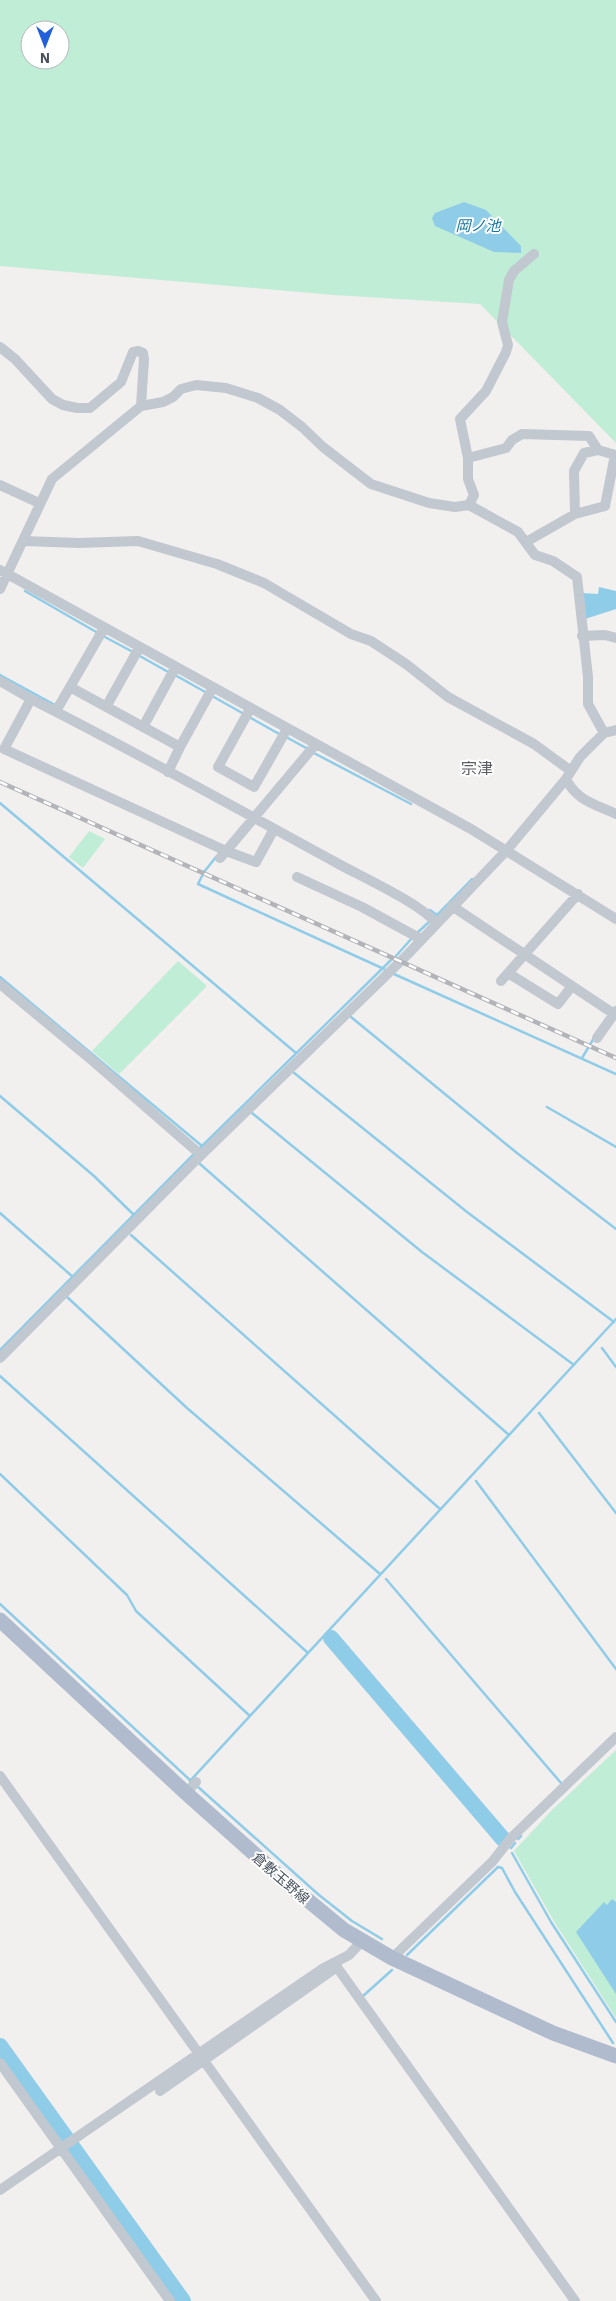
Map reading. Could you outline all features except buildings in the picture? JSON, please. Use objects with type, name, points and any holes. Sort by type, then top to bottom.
[{"type":"main road","name":"倉敷玉野線","points":[[0,1620],[191,1787],[313,1905],[362,1941],[392,1958],[553,2033],[616,2056]]},
{"type":"street","points":[[469,505],[474,495],[468,479],[468,458],[460,419],[486,391],[506,352],[508,345],[502,322],[510,280],[514,271],[534,254]]},
{"type":"street","points":[[0,347],[16,359],[52,399],[63,405],[77,408],[90,408],[121,382],[133,352],[143,353],[141,406]]},
{"type":"street","points":[[0,590],[4,572],[24,541],[39,503],[52,480],[141,406],[163,402],[174,397],[181,389],[196,385],[226,388],[258,398],[280,410],[371,484],[429,503],[455,506],[469,505],[518,532],[535,555],[553,561],[576,577],[588,677],[588,704],[604,733]]},
{"type":"street","points":[[468,458],[506,448],[512,440],[522,434],[589,436],[598,450]]},
{"type":"street","points":[[526,542],[575,514],[605,506],[615,455],[598,450],[584,453],[574,471],[575,514]]},
{"type":"street","points":[[0,485],[39,503]]},
{"type":"street","points":[[24,541],[79,543],[138,541],[217,564],[264,583],[351,634],[370,640],[406,664],[448,698],[461,703],[482,717],[534,744],[568,775],[572,792],[616,814]]},
{"type":"street","points":[[4,572],[102,632],[284,734],[400,790],[506,851],[616,919]]},
{"type":"street","points":[[58,708],[102,632]]},
{"type":"street","points":[[582,636],[605,635],[616,638]]},
{"type":"street","points":[[106,707],[137,652]]},
{"type":"street","points":[[143,727],[173,672]]},
{"type":"street","points":[[0,681],[31,699],[58,708],[169,769],[433,920]]},
{"type":"street","points":[[70,687],[180,747]]},
{"type":"street","points":[[169,769],[210,693]]},
{"type":"street","points":[[31,699],[4,749],[224,851],[256,862],[274,829]]},
{"type":"street","points":[[248,714],[218,767],[254,787],[284,734]]},
{"type":"street","points":[[0,1358],[198,1153],[390,972],[433,920],[452,906],[506,851],[568,775],[580,757],[604,733],[616,730]]},
{"type":"street","points":[[224,851],[250,817],[312,749]]},
{"type":"street","points":[[297,877],[362,907],[417,937]]},
{"type":"street","points":[[572,986],[558,1004],[505,977],[578,894]]},
{"type":"street","points":[[452,906],[615,1013],[597,1038]]},
{"type":"street","points":[[0,984],[94,1062],[198,1153]]},
{"type":"street","points":[[392,1958],[492,1862],[511,1838],[616,1737]]},
{"type":"street","points":[[0,1776],[376,2301]]},
{"type":"street","points":[[0,2190],[66,2145],[202,2058],[322,1969],[335,1965],[349,1955],[362,1941]]},
{"type":"street","points":[[335,1965],[575,2301]]},
{"type":"street","points":[[0,2063],[66,2145],[170,2301]]},
{"type":"street","points":[[160,2091],[171,2079]]},
{"type":"green space","points":[[0,0],[616,0],[616,443],[480,304],[334,295],[0,266]]},
{"type":"green space","points":[[89,831],[105,839],[83,868],[69,857]]},
{"type":"green space","points":[[178,961],[206,987],[119,1074],[92,1051]]},
{"type":"green space","points":[[616,1750],[616,2018],[555,1923],[514,1851],[552,1810]]},
{"type":"water","name":"岡ノ池","points":[[464,202],[486,210],[521,246],[521,253],[494,252],[435,226],[432,218],[435,213]]},
{"type":"water","points":[[599,587],[616,591],[616,609],[585,619],[583,593],[598,594]]},
{"type":"water","points":[[612,1899],[616,1902],[616,1994],[576,1932],[604,1902],[607,1905]]},
{"type":"waterway","points":[[25,591],[98,633]]},
{"type":"waterway","points":[[103,636],[133,652]]},
{"type":"waterway","points":[[138,655],[170,673]]},
{"type":"waterway","points":[[0,675],[55,705]]},
{"type":"waterway","points":[[175,675],[207,693]]},
{"type":"waterway","points":[[212,696],[244,714]]},
{"type":"waterway","points":[[249,717],[281,735]]},
{"type":"waterway","points":[[286,737],[308,749]]},
{"type":"waterway","points":[[312,752],[411,804]]},
{"type":"waterway","points":[[0,803],[296,1053]]},
{"type":"waterway","points":[[204,872],[216,857]]},
{"type":"waterway","points":[[202,876],[198,884],[384,969]]},
{"type":"waterway","points":[[436,916],[472,879]]},
{"type":"waterway","points":[[430,910],[437,915]]},
{"type":"waterway","points":[[416,934],[430,921]]},
{"type":"waterway","points":[[396,956],[412,938]]},
{"type":"waterway","points":[[198,1150],[391,960]]},
{"type":"waterway","points":[[394,974],[616,1074]]},
{"type":"waterway","points":[[0,977],[202,1146]]},
{"type":"waterway","points":[[351,1017],[517,1153],[616,1229]]},
{"type":"waterway","points":[[582,1058],[594,1038]]},
{"type":"waterway","points":[[293,1072],[467,1212],[614,1322]]},
{"type":"waterway","points":[[0,1096],[94,1176],[134,1215]]},
{"type":"waterway","points":[[547,1107],[616,1147]]},
{"type":"waterway","points":[[252,1113],[422,1252],[574,1365]]},
{"type":"waterway","points":[[0,1350],[194,1154]]},
{"type":"waterway","points":[[200,1164],[509,1435]]},
{"type":"waterway","points":[[0,1213],[73,1277]]},
{"type":"waterway","points":[[131,1235],[440,1509]]},
{"type":"waterway","points":[[67,1297],[187,1408],[380,1574]]},
{"type":"waterway","points":[[190,1781],[616,1319]]},
{"type":"waterway","points":[[602,1348],[616,1367]]},
{"type":"waterway","points":[[0,1376],[308,1653]]},
{"type":"waterway","points":[[539,1413],[616,1513]]},
{"type":"waterway","points":[[0,1474],[127,1595],[136,1611],[250,1716]]},
{"type":"waterway","points":[[476,1481],[616,1669]]},
{"type":"waterway","points":[[386,1579],[561,1783]]},
{"type":"waterway","points":[[0,1604],[191,1781]]},
{"type":"waterway","points":[[331,1638],[503,1839]]},
{"type":"waterway","points":[[197,1786],[319,1895],[352,1921],[382,1939]]},
{"type":"waterway","points":[[518,1839],[521,1836]]},
{"type":"waterway","points":[[511,1848],[515,1843]]},
{"type":"waterway","points":[[512,1853],[551,1922],[616,2022]]},
{"type":"waterway","points":[[407,1955],[498,1867],[502,1868],[515,1892],[613,2043]]},
{"type":"waterway","points":[[363,1996],[392,1970]]},
{"type":"waterway","points":[[0,2046],[183,2301]]},
{"type":"railway","points":[[0,782],[616,1058]]},
{"type":"district","name":"宗津","points":[[477,768]]}]
